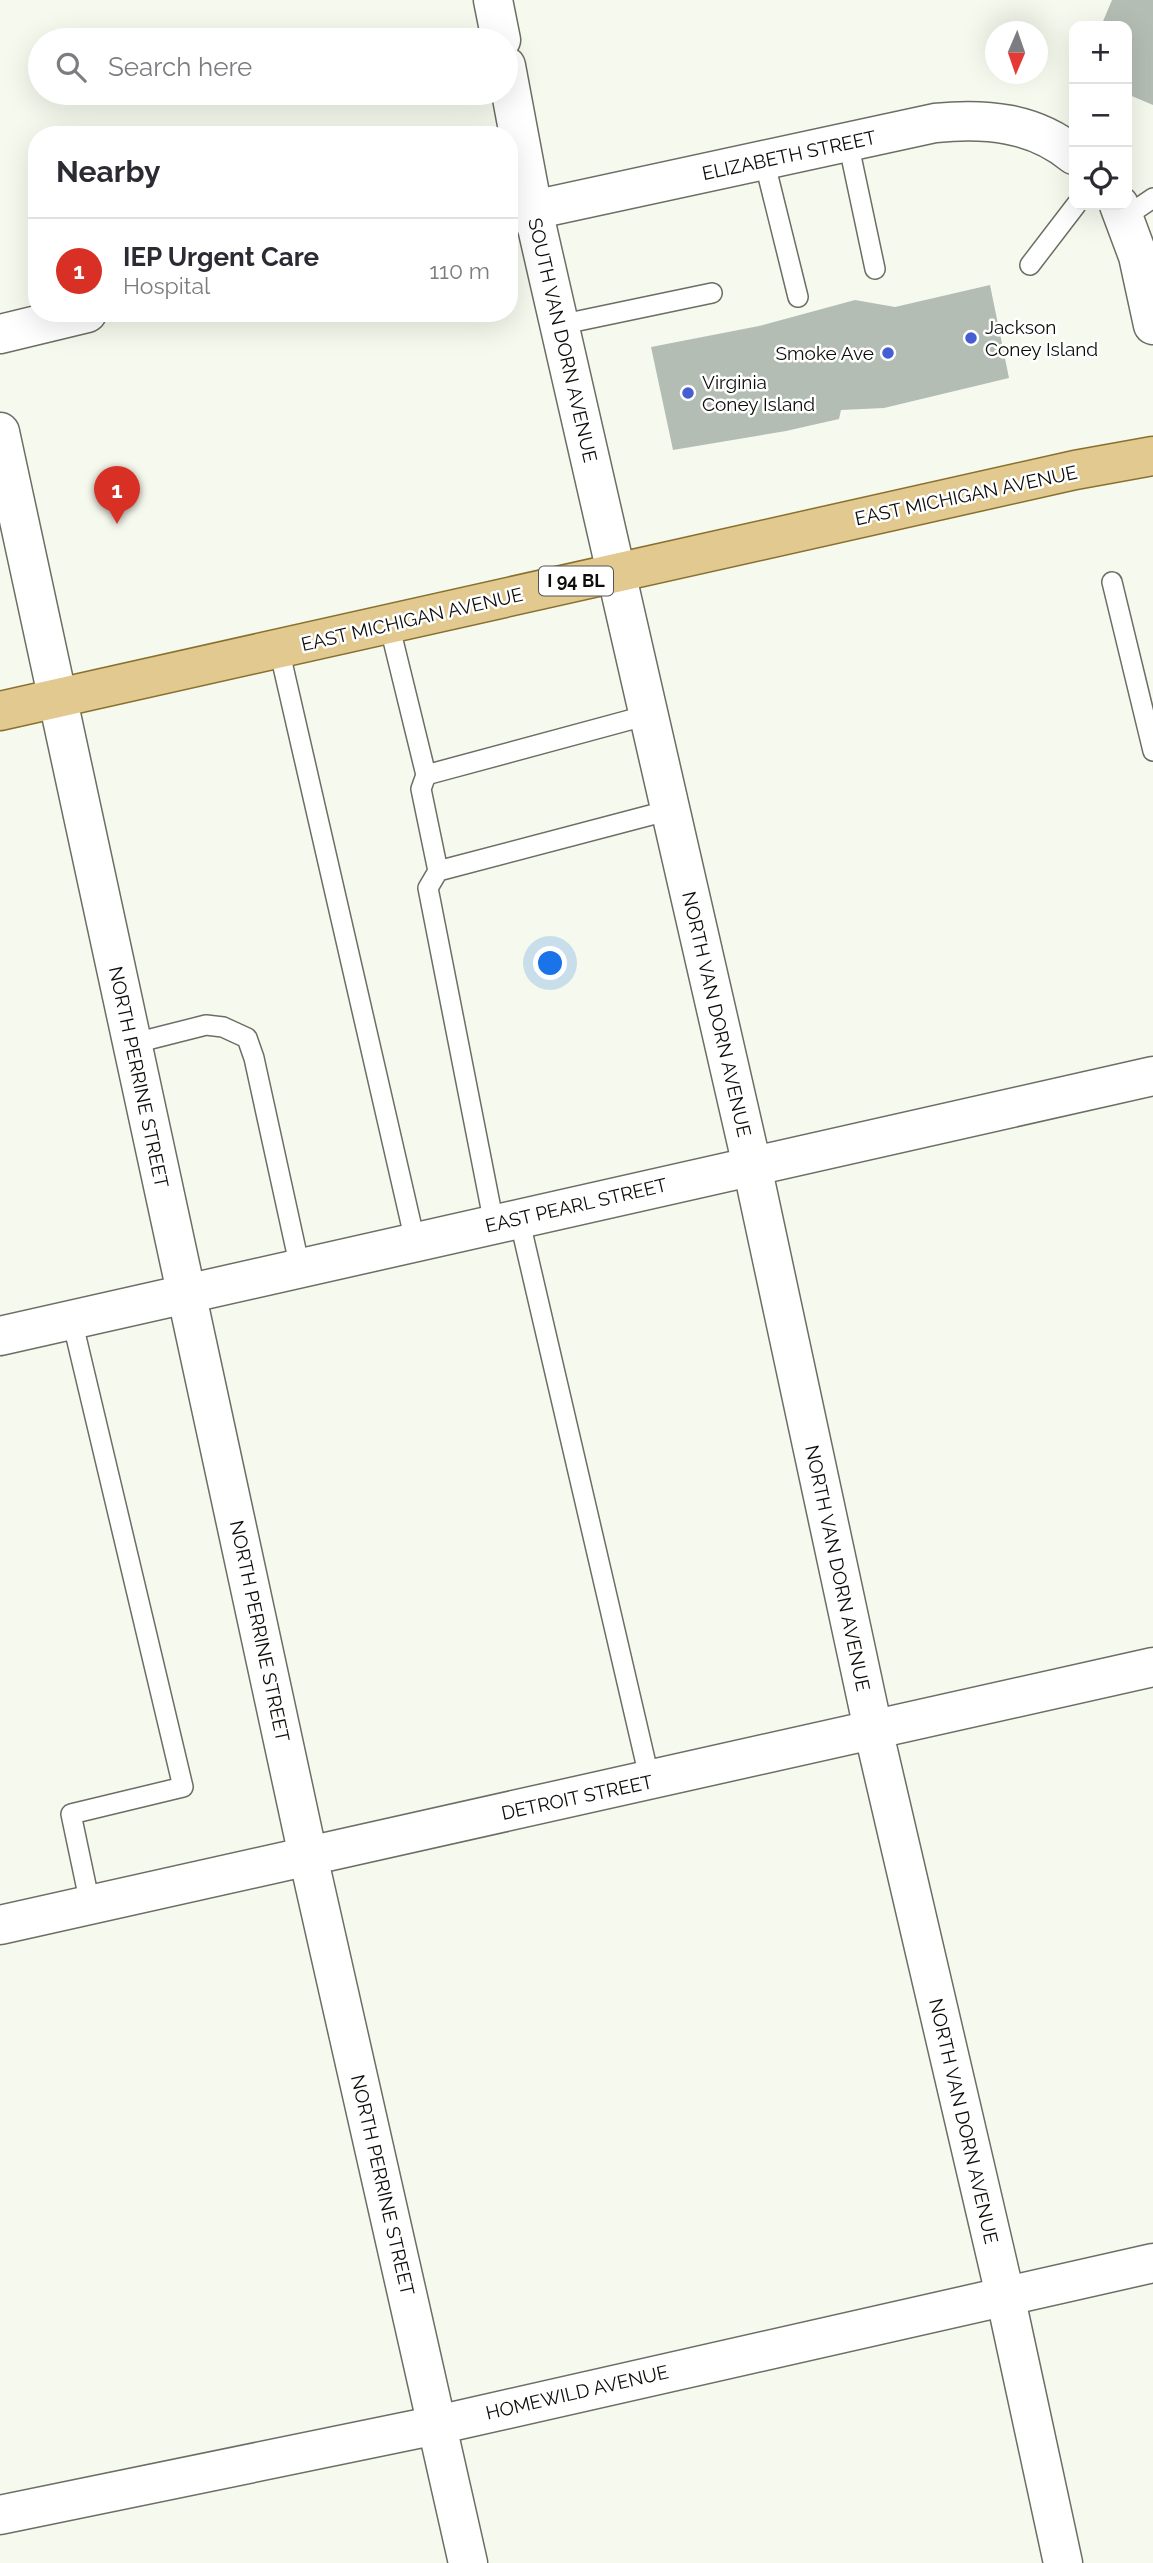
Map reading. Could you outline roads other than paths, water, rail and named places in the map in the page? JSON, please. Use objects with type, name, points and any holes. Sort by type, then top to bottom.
[{"type":"main road","name":"EAST MICHIGAN AVENUE","points":[[0,711],[615,572],[1153,456]]},
{"type":"street","points":[[493,0],[499,28]]},
{"type":"street","name":"SOUTH VAN DORN AVENUE","points":[[510,105],[512,126]]},
{"type":"street","name":"ELIZABETH STREET","points":[[521,213],[935,123],[977,120],[999,122],[1035,131],[1069,151]]},
{"type":"street","name":"SOUTH VAN DORN AVENUE","points":[[518,184],[521,213],[559,325],[615,572]]},
{"type":"street","points":[[1132,207],[1138,256],[1153,326]]},
{"type":"street","points":[[0,334],[50,322]]},
{"type":"street","name":"NORTH PERRINE STREET","points":[[0,432],[308,1856],[468,2563]]},
{"type":"street","name":"NORTH VAN DORN AVENUE","points":[[615,572],[752,1166],[873,1729],[1005,2295],[1063,2563]]},
{"type":"street","name":"EAST PEARL STREET","points":[[0,1336],[1153,1076]]},
{"type":"street","name":"DETROIT STREET","points":[[0,1925],[1153,1667]]},
{"type":"street","name":"HOMEWILD AVENUE","points":[[0,2515],[437,2424],[1153,2263]]},
{"type":"lane","points":[[848,142],[875,269]]},
{"type":"lane","points":[[764,160],[798,297]]},
{"type":"lane","points":[[1030,265],[1072,210]]},
{"type":"lane","points":[[559,325],[712,293]]},
{"type":"lane","points":[[1112,582],[1153,751]]},
{"type":"lane","points":[[389,624],[426,775],[421,789],[438,871],[428,888],[506,1221],[650,1781]]},
{"type":"lane","points":[[279,649],[415,1241]]},
{"type":"lane","points":[[426,775],[648,715]]},
{"type":"lane","points":[[438,871],[670,810]]},
{"type":"lane","points":[[131,1044],[206,1026],[223,1027],[247,1038],[254,1058],[300,1268]]},
{"type":"lane","points":[[72,1320],[183,1787],[71,1814],[90,1904]]},
{"type":"place","name":"Jackson Coney Island","points":[[971,338]]},
{"type":"place","name":"Smoke Ave","points":[[888,353]]},
{"type":"place","name":"Virginia Coney Island","points":[[688,393]]},
{"type":"place","name":"IEP Urgent Care","points":[[117,524]]}]
